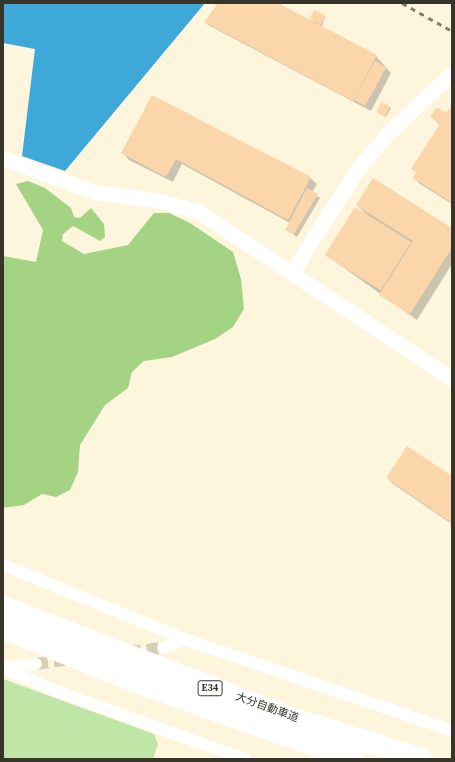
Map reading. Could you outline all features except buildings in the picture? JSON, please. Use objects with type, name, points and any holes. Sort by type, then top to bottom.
[{"type":"highway","name":"大分自動車道","points":[[3,606],[278,713],[421,759]]},
{"type":"highway","name":"大分自動車道","points":[[3,628],[136,682],[354,759]]},
{"type":"street","points":[[292,272],[356,171],[387,134],[452,73]]},
{"type":"street","points":[[3,158],[94,192],[184,206],[292,272],[452,379]]},
{"type":"street","points":[[3,565],[184,639],[452,731]]},
{"type":"street","points":[[163,648],[184,639]]},
{"type":"street","points":[[3,668],[36,664]]},
{"type":"street","points":[[3,668],[53,690],[245,759]]},
{"type":"green space","points":[[28,181],[45,188],[71,208],[74,217],[80,218],[91,208],[104,224],[105,237],[100,241],[73,226],[63,234],[62,241],[84,254],[128,245],[154,213],[169,213],[190,223],[233,252],[241,279],[244,309],[233,327],[215,339],[172,357],[144,361],[132,372],[128,388],[105,405],[80,445],[78,472],[70,490],[56,497],[42,494],[24,505],[3,508],[3,256],[36,262],[43,230],[16,184]]},
{"type":"green space","points":[[3,679],[154,734],[158,744],[153,759],[3,759]]},
{"type":"water","points":[[3,3],[205,3],[65,171],[22,156],[35,49],[3,43]]},
{"type":"tunnel","points":[[129,652],[163,648]]},
{"type":"tunnel","points":[[36,664],[71,659]]},
{"type":"railway","points":[[402,3],[452,31]]}]
